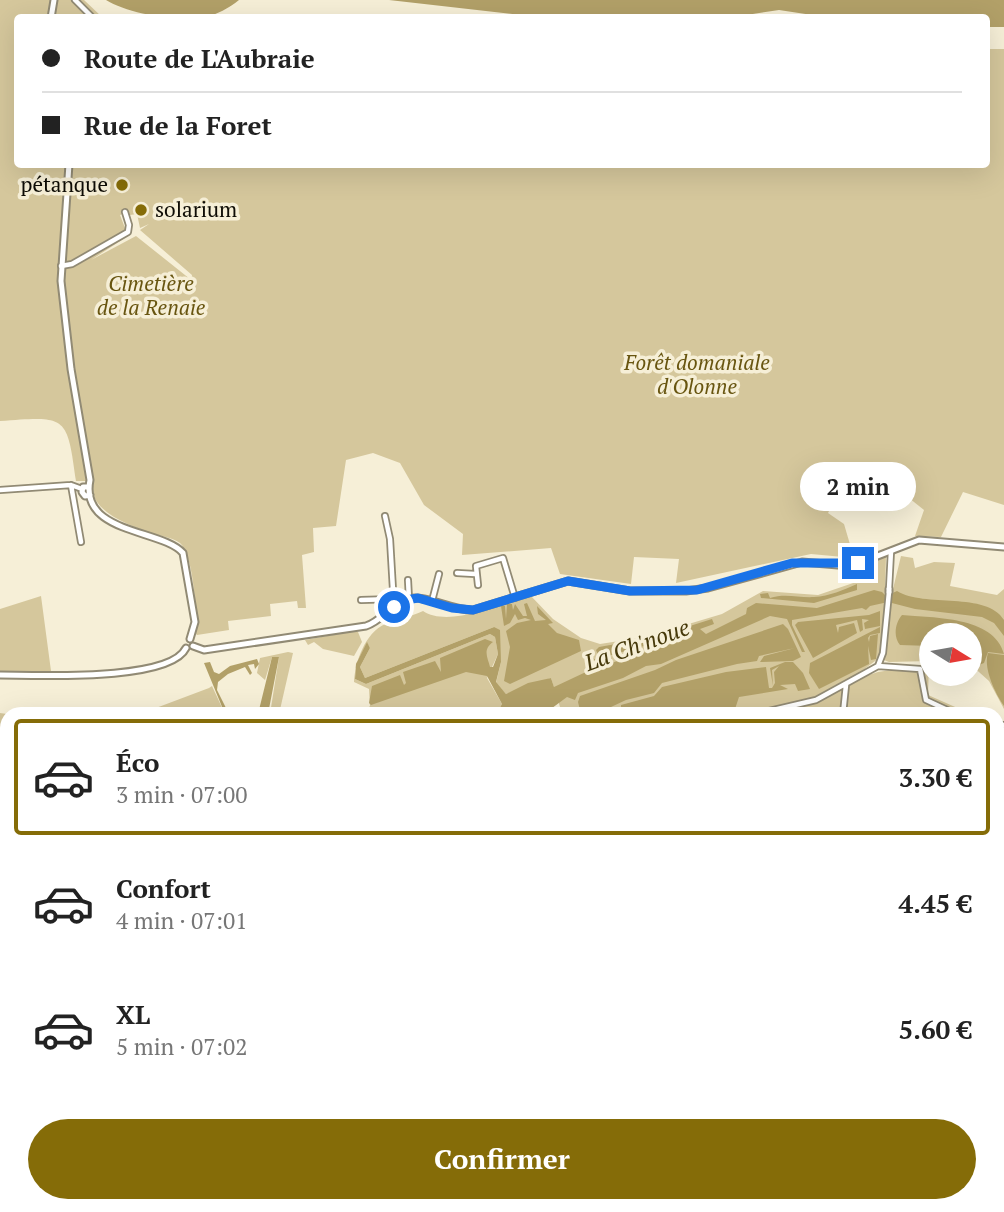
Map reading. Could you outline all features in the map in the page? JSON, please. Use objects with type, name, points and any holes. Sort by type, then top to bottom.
[{"type":"street","points":[[75,0],[89,14]]},
{"type":"street","points":[[69,168],[61,265],[71,369],[80,409],[90,480],[85,488],[85,496],[90,495],[99,511],[118,526],[174,545],[183,553],[195,622],[190,639],[193,646]]},
{"type":"street","points":[[61,265],[72,264],[128,232],[125,212]]},
{"type":"street","points":[[0,490],[71,485],[85,488]]},
{"type":"street","points":[[71,485],[80,542]]},
{"type":"street","points":[[385,516],[394,607]]},
{"type":"street","points":[[186,648],[193,646],[204,650],[360,627],[374,623],[409,599],[467,611],[568,581],[639,591],[697,590],[792,563],[806,561],[847,565],[908,543],[929,539],[1004,547]]},
{"type":"street","points":[[786,707],[816,700],[878,666],[883,653],[891,551]]},
{"type":"street","points":[[478,585],[475,574],[477,565],[503,558],[515,598]]},
{"type":"street","points":[[457,573],[475,574]]},
{"type":"street","points":[[432,602],[439,574]]},
{"type":"street","points":[[408,580],[409,599]]},
{"type":"street","points":[[361,600],[394,599]]},
{"type":"street","points":[[0,675],[121,674],[159,665],[183,655],[186,648],[184,641],[190,639]]},
{"type":"street","points":[[878,666],[920,669],[926,700],[941,707]]},
{"type":"street","points":[[844,707],[846,685]]},
{"type":"green space","name":"Forêt domaniale d'Olonne","points":[[0,0],[84,0],[99,14],[14,14],[14,168],[990,168],[990,49],[1004,49],[1004,505],[963,492],[941,537],[915,536],[924,510],[884,478],[836,497],[828,513],[844,524],[854,558],[811,554],[676,583],[679,559],[634,557],[631,584],[560,574],[551,548],[462,555],[463,534],[424,505],[400,463],[373,453],[346,460],[336,526],[313,528],[314,552],[302,555],[306,608],[298,608],[297,601],[270,604],[271,616],[228,621],[229,630],[197,635],[189,560],[180,543],[115,518],[102,508],[95,498],[92,481],[76,481],[66,432],[60,424],[39,419],[0,421]],"holes":[[[128,212],[130,215],[137,214],[140,228],[149,224],[140,230],[192,275],[190,295],[190,279],[136,236],[91,260],[128,236],[120,215]]]},
{"type":"green space","points":[[886,556],[885,589],[893,589],[901,556],[913,558],[915,568],[934,562],[955,563],[950,586],[997,595],[1004,589],[1004,707],[989,681],[982,675],[982,623],[919,623],[919,661],[889,662],[879,658],[854,677],[832,687],[878,672],[919,666],[919,686],[928,686],[928,695],[955,707],[560,707],[551,678],[506,694],[496,683],[501,662],[494,627],[365,678],[360,667],[370,648],[367,643],[358,660],[367,641],[378,628],[423,611],[434,616],[461,616],[530,595],[553,619],[581,638],[600,644],[645,637],[722,614],[763,591],[818,595],[859,581],[859,566]]},
{"type":"green space","points":[[41,596],[51,671],[0,673],[0,609]]},
{"type":"green space","points":[[358,632],[362,642],[354,656],[323,649],[314,642],[308,645],[305,640]]},
{"type":"green space","points":[[490,634],[495,637],[498,654],[487,678],[502,704],[500,707],[369,707],[369,689],[354,682],[356,670],[355,679],[366,684]]},
{"type":"green space","points":[[293,653],[281,707],[271,707],[279,657],[272,657],[265,680],[257,673],[260,658]]},
{"type":"green space","points":[[212,686],[222,707],[159,707]]},
{"type":"water","points":[[106,0],[239,0],[216,14],[145,14]]},
{"type":"water","points":[[389,0],[1004,0],[1004,27],[990,27],[990,14],[806,14],[779,10],[753,14],[512,14]]},
{"type":"water","points":[[857,584],[857,590],[814,603],[761,598],[760,594],[768,593],[770,598],[820,596]]},
{"type":"water","name":"La Ch'noue","points":[[874,590],[886,596],[897,591],[923,599],[970,603],[996,611],[1004,620],[1004,636],[994,623],[982,617],[915,609],[888,602],[870,606],[866,610],[862,608],[792,620],[805,652],[802,652],[787,619],[770,616],[661,664],[646,666],[623,678],[578,693],[575,700],[567,697],[553,707],[500,707],[502,704],[487,676],[466,672],[371,705],[369,703],[372,686],[400,675],[404,685],[406,683],[403,672],[435,661],[441,672],[440,658],[485,639],[493,642],[487,654],[490,667],[493,667],[498,654],[495,637],[490,634],[366,684],[355,679],[356,664],[367,642],[370,648],[360,667],[365,678],[494,627],[500,630],[501,662],[496,682],[506,694],[528,683],[551,678],[554,687],[588,671],[585,653],[588,652],[597,662],[608,664],[677,642],[675,639],[666,640],[604,657],[598,655],[596,650],[599,647],[655,637],[712,619],[714,624],[700,629],[706,634],[746,614],[747,608],[756,603],[817,608]]},
{"type":"water","points":[[527,603],[535,621],[546,620],[538,614],[537,606],[553,623],[548,624],[557,633],[579,640],[581,651],[510,684],[504,681],[510,647],[506,631],[517,623],[531,620],[518,620],[515,614],[510,623],[504,626],[501,606],[505,606],[506,619],[507,604],[512,604],[513,610],[515,604],[523,616],[527,616],[524,604]]},
{"type":"water","points":[[880,611],[880,626],[865,629],[864,623],[869,620],[862,619],[863,630],[860,632],[857,620],[836,625],[838,633],[839,627],[854,623],[857,633],[813,658],[795,625],[798,622],[869,615]]},
{"type":"water","points":[[902,615],[967,623],[919,623],[919,646],[900,645],[896,638],[898,622]]},
{"type":"water","points":[[783,624],[801,657],[793,661],[760,662],[764,656],[795,648],[759,656],[757,661],[662,683],[654,693],[611,707],[579,707],[580,696]]},
{"type":"water","points":[[880,627],[880,633],[870,635],[868,638],[869,642],[870,636],[878,634],[876,659],[871,660],[868,646],[869,664],[819,689],[809,673],[810,663]]},
{"type":"water","points":[[982,629],[998,642],[1004,654],[988,652],[982,664]]},
{"type":"water","points":[[988,653],[1004,655],[1004,706],[988,673]]},
{"type":"water","points":[[272,657],[279,657],[269,707],[260,707]]},
{"type":"water","points":[[257,659],[259,664],[255,669],[254,664],[248,665],[252,673],[250,675],[245,667],[228,674],[218,682],[217,690],[226,707],[222,707],[204,663],[210,662],[214,672],[219,674],[230,666]]},
{"type":"water","points":[[793,662],[803,673],[810,689],[798,691],[795,684],[780,685],[788,689],[739,697],[736,707],[621,707],[654,696],[662,687],[726,672],[766,667],[769,688],[772,688],[775,683],[774,672],[779,666],[772,670],[773,686],[770,668]]},
{"type":"place","name":"pétanque","points":[[122,185]]},
{"type":"place","name":"solarium","points":[[141,210]]},
{"type":"route","points":[[394,607],[402,601],[418,598],[467,611],[568,581],[630,591],[697,590],[792,563],[858,563]]},
{"type":"park label","name":"Cimetière de la Renaie","points":[[151,296]]}]
